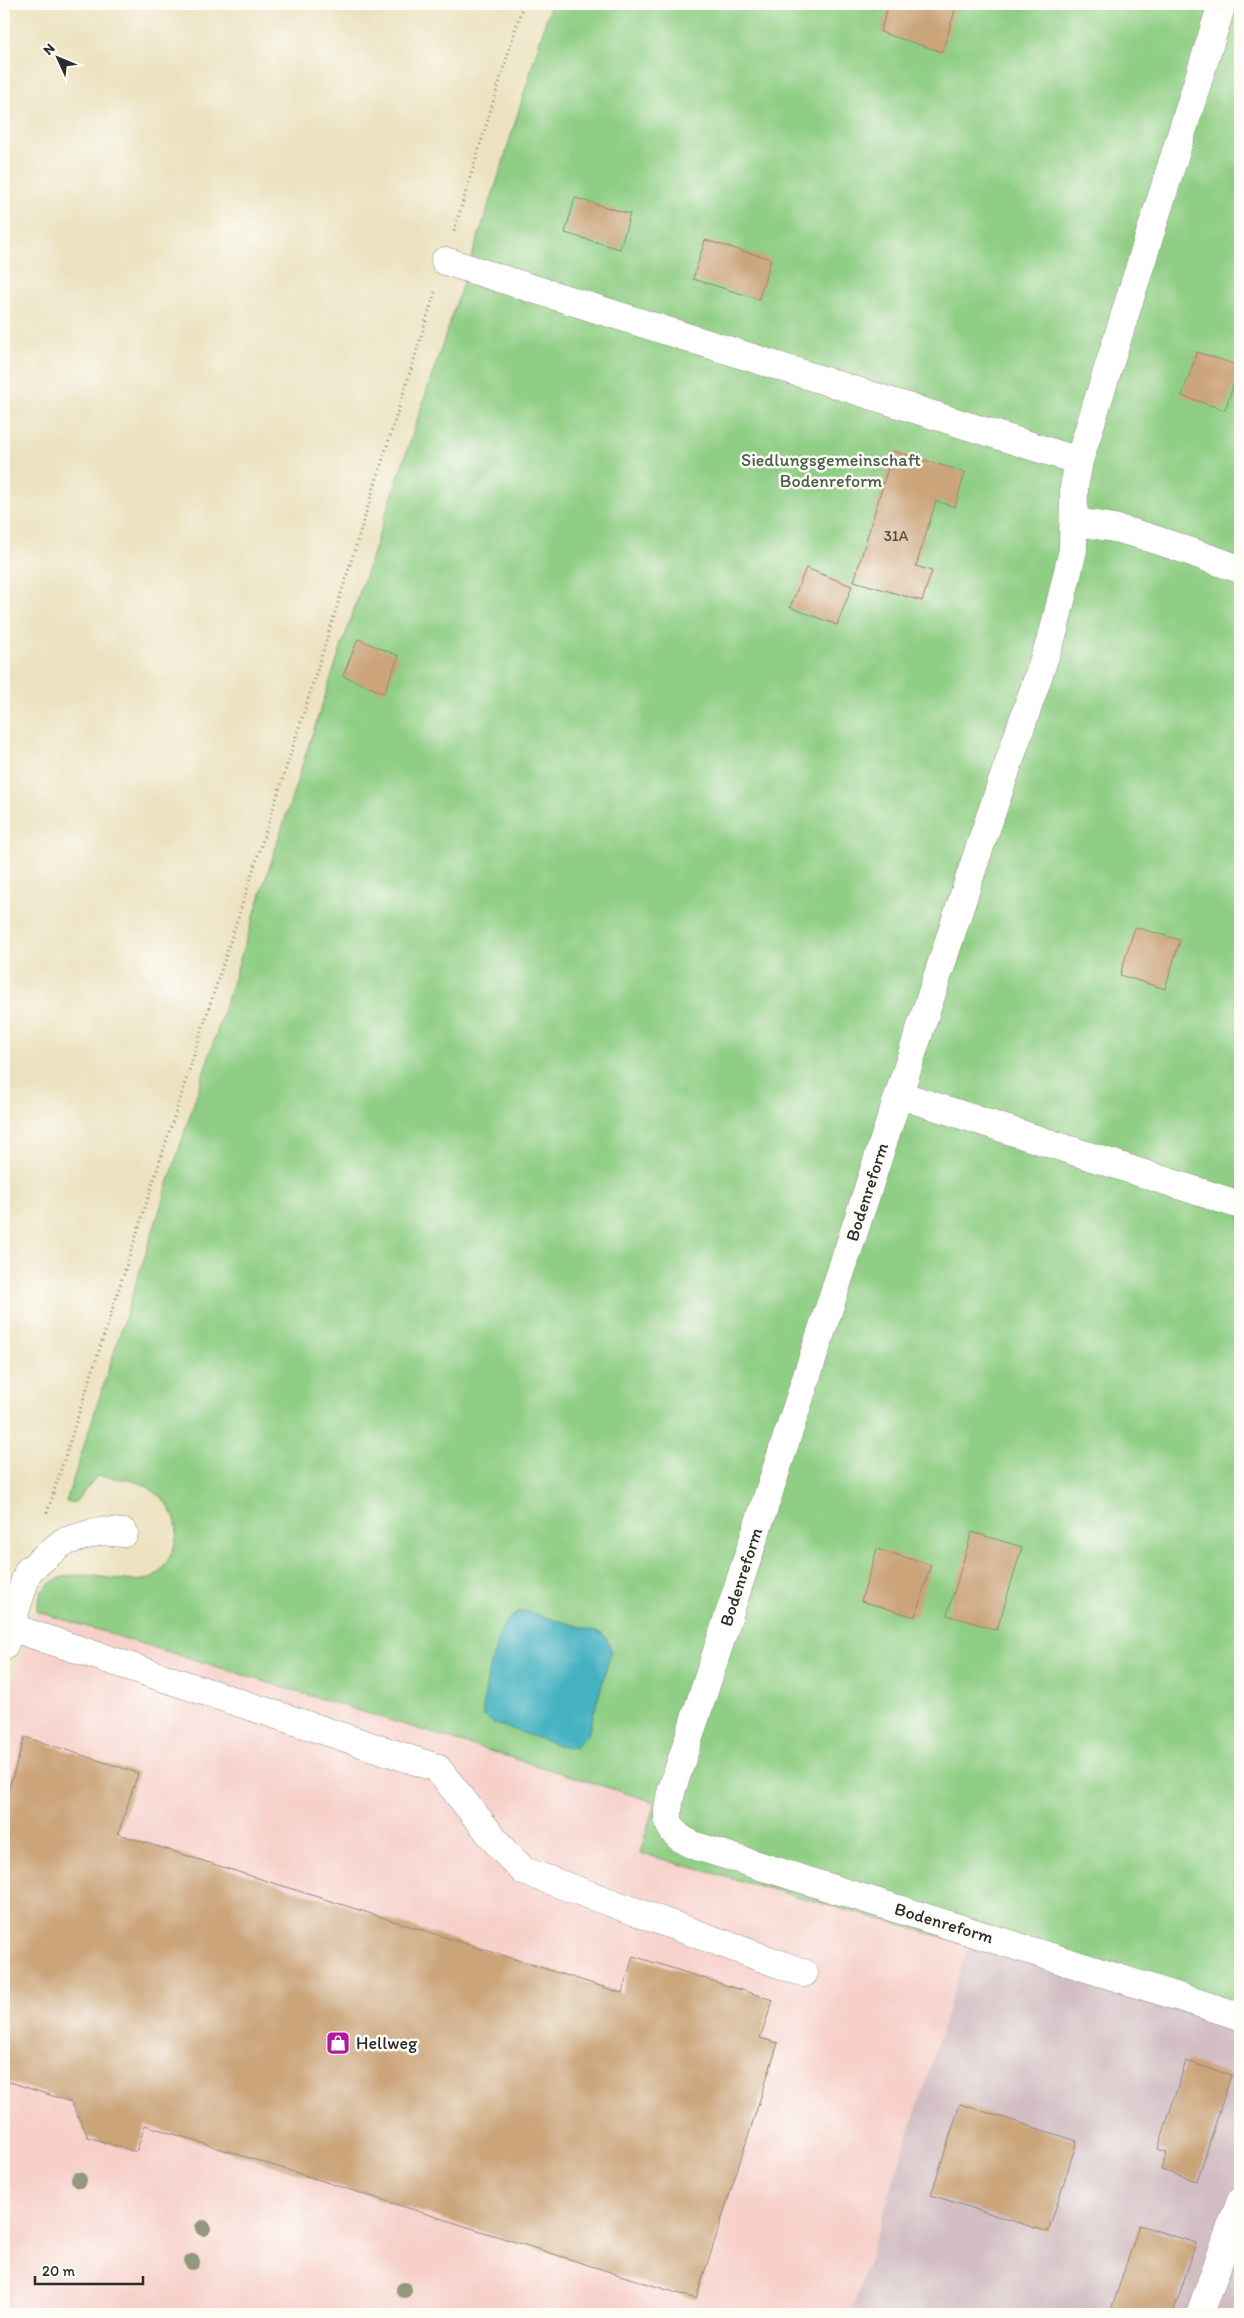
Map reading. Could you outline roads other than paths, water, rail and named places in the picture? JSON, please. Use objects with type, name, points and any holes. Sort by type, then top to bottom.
[{"type":"street","points":[[1222,4],[1079,461],[1074,487],[1075,523],[1066,583],[1054,630],[975,861],[900,1095],[1240,1205]]},
{"type":"street","points":[[445,261],[1079,461]]},
{"type":"street","points":[[1075,523],[1092,523],[1117,528],[1240,569]]},
{"type":"street","name":"Bodenreform","points":[[900,1095],[672,1789],[667,1812],[669,1827],[681,1840],[693,1845],[1240,2016]]},
{"type":"street","points":[[124,1532],[100,1531],[63,1542],[28,1571],[7,1636],[437,1768],[503,1850],[524,1871],[804,1973]]},
{"type":"street","points":[[1200,2314],[1240,2202]]},
{"type":"water","points":[[518,1612],[527,1612],[602,1633],[608,1641],[611,1652],[588,1734],[576,1746],[567,1748],[493,1723],[483,1715],[487,1682],[498,1640],[506,1622]]},
{"type":"place","name":"Hellweg","points":[[338,2043]]},
{"type":"park label","name":"Siedlungsgemeinschaft Bodenreform","points":[[831,470]]}]
